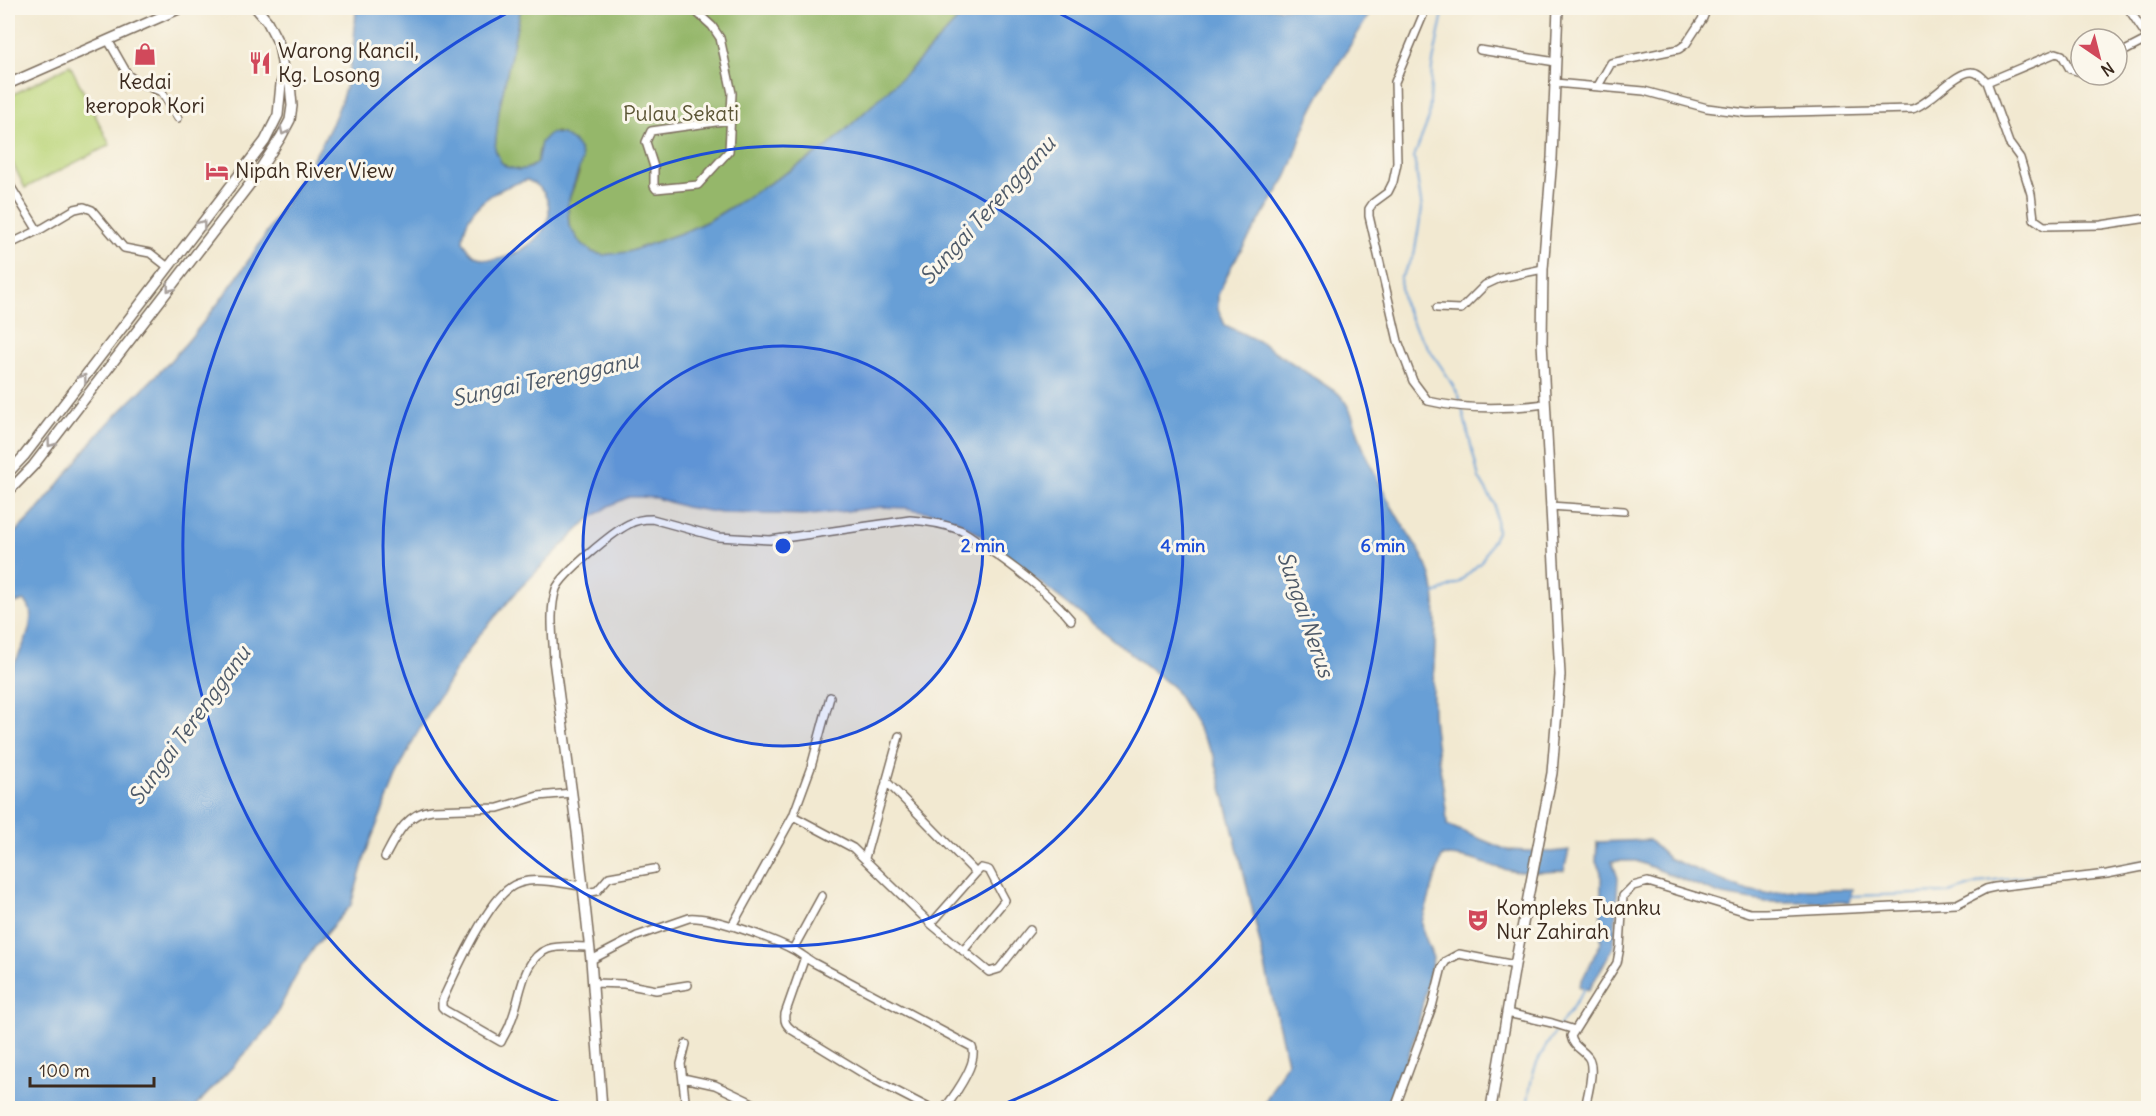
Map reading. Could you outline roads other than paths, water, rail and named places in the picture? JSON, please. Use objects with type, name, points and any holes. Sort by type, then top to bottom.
[{"type":"street","points":[[8,84],[181,8]]},
{"type":"street","points":[[8,492],[33,466],[259,171],[290,120],[292,106],[290,84],[285,75],[279,44],[267,21],[256,8]]},
{"type":"street","points":[[692,8],[712,26],[720,38],[732,93],[729,151],[698,185],[656,189],[654,167],[646,142],[651,131],[730,120]]},
{"type":"street","points":[[1426,8],[1395,82],[1397,163],[1393,183],[1388,192],[1373,203],[1369,216],[1398,341],[1412,378],[1428,401],[1468,407],[1520,407],[1545,404]]},
{"type":"street","points":[[1491,1108],[1515,965],[1552,773],[1560,675],[1542,342],[1543,269],[1552,158],[1558,8]]},
{"type":"street","points":[[1598,86],[1611,63],[1670,52],[1686,44],[1707,8]]},
{"type":"street","points":[[2128,8],[2148,38],[2129,49]]},
{"type":"street","points":[[108,40],[128,75],[137,82],[162,92],[178,118]]},
{"type":"street","points":[[1480,50],[1556,62]]},
{"type":"street","points":[[1987,82],[2056,53],[2061,55],[2069,67]]},
{"type":"street","points":[[1555,83],[1644,91],[1707,108],[1747,113],[1912,109],[1919,107],[1968,72],[1976,73],[1987,82],[2009,143],[2020,158],[2031,194],[2033,215],[2038,223],[2044,226],[2101,225],[2148,218]]},
{"type":"street","points":[[8,473],[24,456],[265,141],[278,115],[281,84],[285,75]]},
{"type":"street","points":[[8,182],[38,231]]},
{"type":"street","points":[[8,245],[38,231],[75,208],[84,207],[92,210],[124,248],[150,253],[168,267]]},
{"type":"street","points":[[1437,308],[1461,309],[1485,285],[1500,278],[1543,269]]},
{"type":"street","points":[[1550,506],[1624,511]]},
{"type":"street","points":[[602,1108],[584,890],[554,660],[554,601],[557,586],[566,575],[616,532],[631,522],[642,519],[651,519],[718,537],[770,540],[910,520],[960,530],[1028,578],[1071,620]]},
{"type":"street","points":[[732,926],[793,816],[811,767],[830,697]]},
{"type":"street","points":[[865,858],[899,736]]},
{"type":"street","points":[[886,781],[976,873]]},
{"type":"street","points":[[385,857],[402,826],[412,816],[421,812],[498,808],[538,796],[572,793]]},
{"type":"street","points":[[793,816],[840,840],[865,858],[931,924],[989,972],[999,969],[1030,930]]},
{"type":"street","points":[[1585,1108],[1592,1066],[1588,1056],[1571,1040],[1571,1029],[1617,963],[1621,940],[1623,896],[1639,883],[1648,882],[1660,885],[1750,913],[1835,912],[1957,904],[1986,888],[2107,874],[2148,866]]},
{"type":"street","points":[[931,924],[981,868],[989,870],[1005,900],[963,951]]},
{"type":"street","points":[[590,947],[548,949],[537,956],[526,973],[512,1021],[501,1042],[445,1011],[442,1006],[442,1001],[473,938],[506,890],[517,884],[536,880],[597,891],[609,877],[654,869]]},
{"type":"street","points":[[793,949],[822,896]]},
{"type":"street","points":[[591,960],[637,936],[689,918],[706,918],[793,949],[972,1047],[975,1054],[973,1063],[945,1108]]},
{"type":"street","points":[[1395,1108],[1432,1007],[1442,967],[1446,961],[1459,954],[1515,965]]},
{"type":"street","points":[[805,957],[785,1014],[786,1024],[792,1030],[869,1077],[929,1108]]},
{"type":"street","points":[[593,983],[624,984],[656,990],[688,985]]},
{"type":"street","points":[[1507,1013],[1571,1029]]},
{"type":"street","points":[[686,1044],[681,1061],[686,1108]]},
{"type":"street","points":[[683,1078],[704,1082],[763,1108]]},
{"type":"street","points":[[745,1100],[746,1108]]},
{"type":"water","points":[[356,8],[521,8],[499,110],[495,149],[501,162],[507,167],[519,170],[537,163],[541,142],[550,133],[562,134],[573,141],[580,151],[582,160],[568,202],[569,226],[579,241],[592,252],[603,255],[628,252],[710,220],[825,149],[910,70],[969,8],[1373,8],[1316,103],[1286,178],[1232,265],[1218,295],[1218,309],[1225,325],[1262,343],[1339,394],[1345,401],[1364,451],[1384,493],[1429,571],[1435,596],[1436,613],[1433,712],[1447,825],[1507,850],[1551,852],[1569,850],[1564,871],[1518,872],[1469,859],[1442,856],[1422,922],[1433,958],[1416,1033],[1390,1108],[1262,1108],[1287,1062],[1246,882],[1214,756],[1173,687],[976,532],[956,520],[939,514],[906,508],[881,507],[812,515],[721,513],[685,507],[656,498],[629,497],[609,506],[587,521],[520,588],[477,638],[416,735],[399,770],[368,847],[351,905],[317,944],[299,970],[270,1027],[194,1108],[8,1108],[8,676],[22,649],[31,618],[30,609],[25,601],[8,604],[8,538],[46,500],[103,429],[187,342],[219,303],[248,261],[314,158],[341,103],[350,68]],"holes":[[[527,180],[534,183],[544,194],[549,207],[547,222],[539,236],[523,249],[502,258],[483,259],[472,254],[463,241],[469,218],[476,208],[484,200],[504,188]]]},
{"type":"water","points":[[1649,840],[1668,858],[1742,889],[1765,893],[1804,889],[1852,889],[1850,902],[1765,902],[1722,895],[1636,861],[1612,861],[1618,878],[1614,946],[1589,990],[1579,986],[1601,942],[1601,872],[1596,862],[1597,842]]},
{"type":"waterway","points":[[1432,595],[1458,583],[1481,562],[1497,532],[1495,505],[1479,478],[1459,396],[1417,331],[1403,303],[1400,279],[1414,255],[1422,209],[1414,157],[1429,118],[1432,67],[1444,8]]},
{"type":"waterway","points":[[1849,896],[1949,893],[1986,881],[2054,873],[2092,872],[2148,860]]},
{"type":"waterway","points":[[1528,1100],[1532,1076],[1540,1057],[1585,987]]},
{"type":"place","name":"Kedai keropok Kori","points":[[145,54]]},
{"type":"place","name":"Warong Kancil, Kg. Losong","points":[[260,63]]},
{"type":"place","name":"Nipah River View","points":[[217,171]]},
{"type":"place","name":"Kompleks Tuanku Nur Zahirah","points":[[1478,920]]},
{"type":"park label","name":"Pulau Sekati","points":[[681,114]]},
{"type":"water label","name":"Sungai Terengganu","points":[[987,210]]},
{"type":"water label","name":"Sungai Terengganu","points":[[545,379]]},
{"type":"water label","name":"Sungai Nerus","points":[[1306,614]]},
{"type":"water label","name":"Sungai Terengganu","points":[[189,725]]}]
